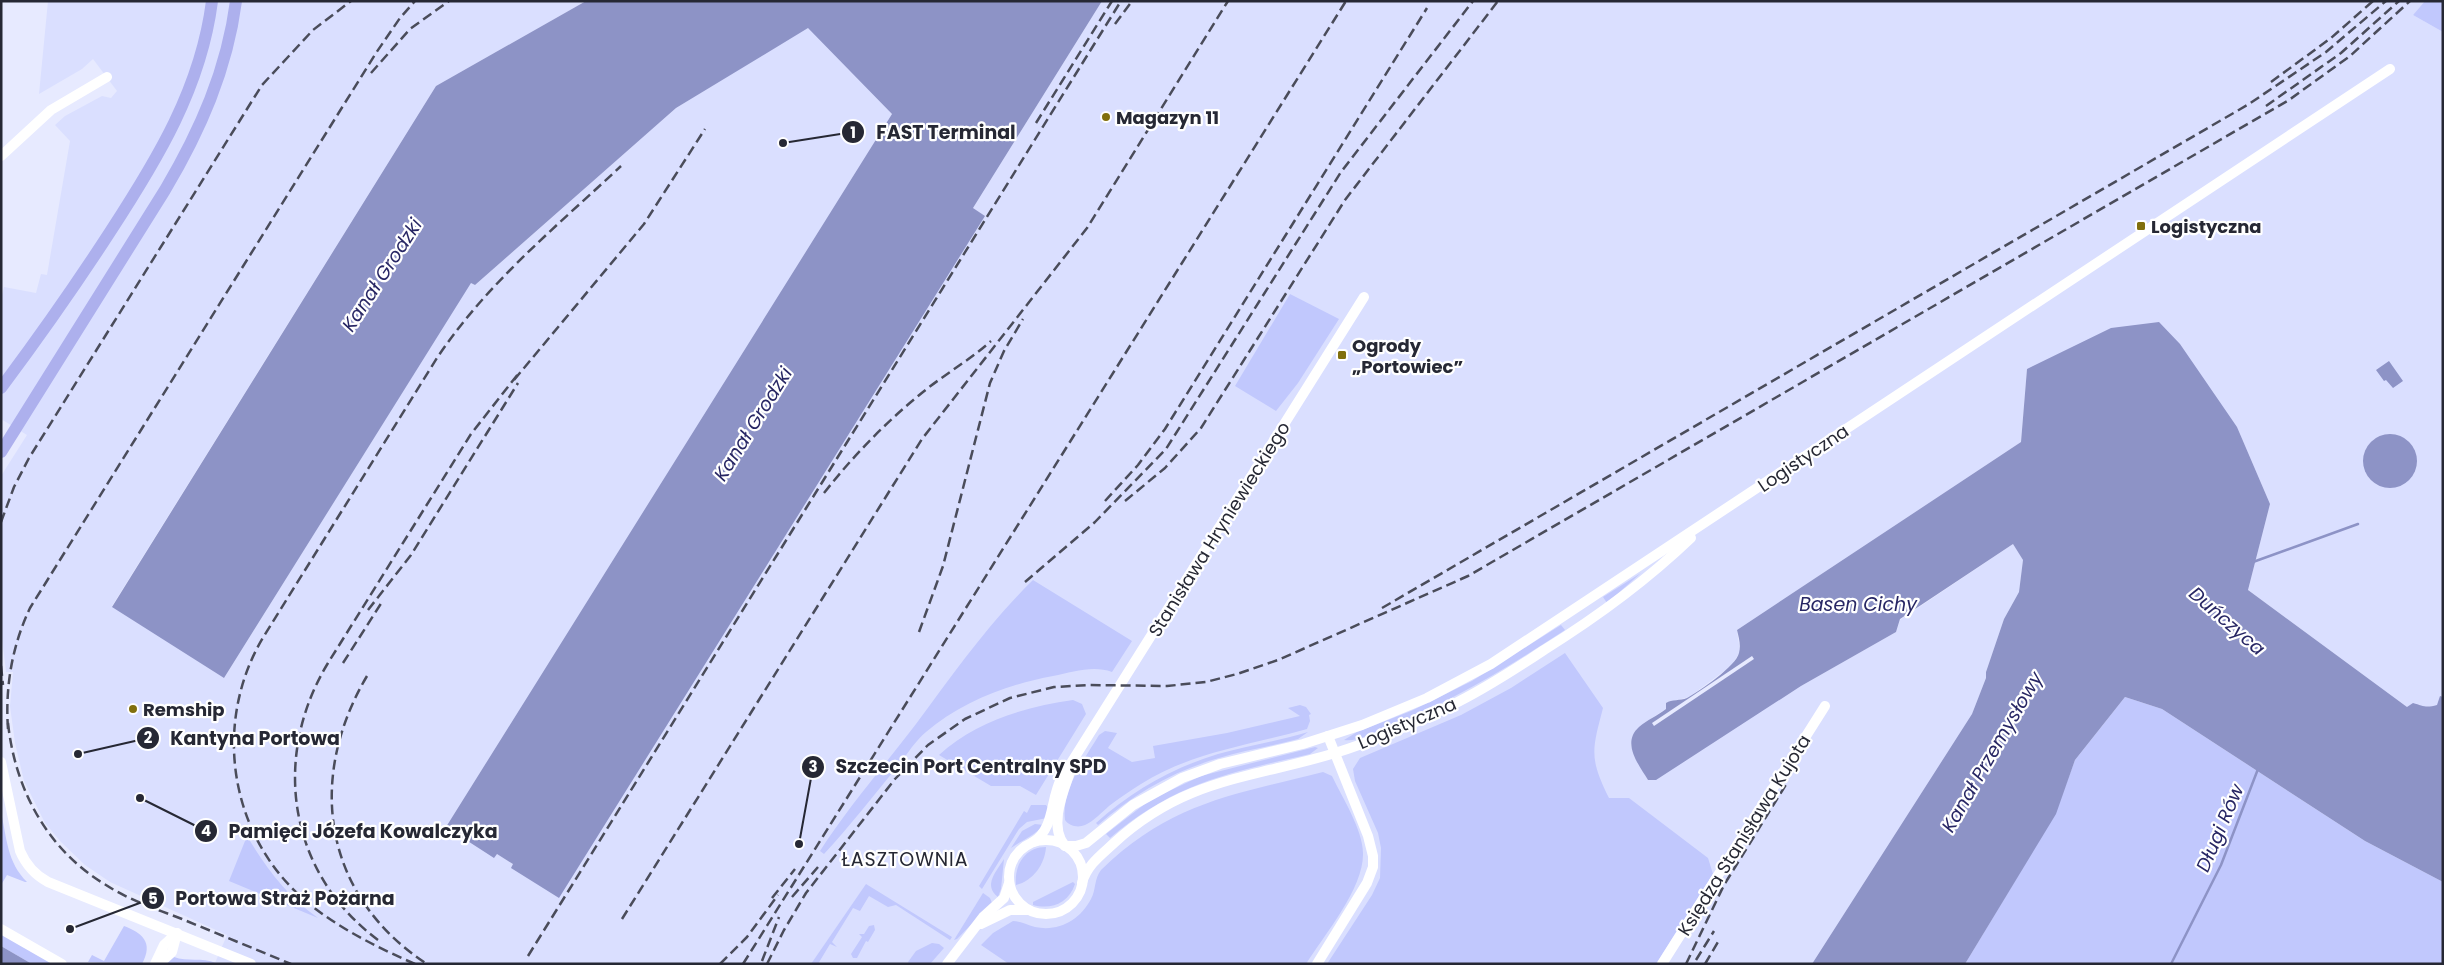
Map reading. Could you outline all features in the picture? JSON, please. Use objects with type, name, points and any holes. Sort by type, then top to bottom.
[{"type":"main road","points":[[1,388],[68,296],[158,156],[190,90],[206,38],[212,1]]},
{"type":"main road","points":[[1,452],[165,190],[188,149],[220,73],[236,1]]},
{"type":"street","name":"Logistyczna","points":[[1065,846],[1076,846],[1088,842],[1139,801],[1190,774],[1220,764],[1328,736],[1400,710],[1478,671],[1546,629],[2390,69]]},
{"type":"street","points":[[1,156],[51,110],[107,77]]},
{"type":"street","name":"Stanisława Hryniewieckiego","points":[[1033,842],[1047,827],[1058,785],[1364,297]]},
{"type":"street","name":"Logistyczna","points":[[1082,883],[1090,865],[1122,835],[1176,799],[1221,781],[1334,753],[1388,734],[1449,706],[1520,666],[1629,592],[1714,518]]},
{"type":"street","name":"Księdza Stanisława Kujota","points":[[1662,964],[1825,706]]},
{"type":"street","points":[[1317,964],[1367,884],[1373,867],[1373,856],[1368,836],[1328,736]]},
{"type":"street","name":"Stanisława Hryniewieckiego","points":[[1065,846],[1059,837],[1058,823],[1062,795],[1074,760]]},
{"type":"street","points":[[1,762],[19,849],[30,868],[48,882],[251,964]]},
{"type":"street","points":[[947,964],[970,932],[1004,898],[1009,882],[1010,868],[1014,858],[1021,850],[1033,842],[1051,841],[1065,846],[1079,862],[1082,883],[1075,900],[1064,909],[1047,914],[1030,910],[1007,910],[970,932]]},
{"type":"street","points":[[1009,882],[1016,899],[1030,910]]},
{"type":"street","points":[[1,929],[62,964]]},
{"type":"street","points":[[157,964],[172,952],[177,933]]},
{"type":"shaded area","points":[[48,1],[586,1],[436,86],[112,606],[224,678],[471,282],[475,285],[676,108],[808,27],[892,114],[446,827],[494,857],[497,854],[513,864],[511,867],[985,216],[973,208],[1102,1],[2425,1],[2413,15],[2443,32],[2443,725],[2407,707],[2248,590],[2270,504],[2237,427],[2211,392],[2027,369],[2021,442],[1737,630],[1740,652],[1731,666],[1689,697],[1666,703],[1666,709],[1644,723],[1631,745],[1635,758],[1648,780],[1801,686],[1896,632],[1900,620],[2013,544],[2023,560],[2019,592],[2004,619],[1986,672],[1986,678],[1972,714],[1812,964],[209,964],[215,963],[227,935],[110,882],[85,865],[61,842],[45,823],[24,781],[15,743],[10,706],[13,672],[6,672],[1,630],[1,476],[27,435],[1,419],[1,299],[4,287],[36,293],[41,274],[47,275],[70,141],[55,125],[65,116],[102,96],[111,98],[117,91],[93,59],[82,69],[39,94]]},
{"type":"shaded area","points":[[2425,1],[2443,1],[2443,32],[2413,15]]},
{"type":"shaded area","points":[[1290,294],[1339,319],[1298,383],[1276,411],[1235,386]]},
{"type":"shaded area","points":[[1641,573],[1607,603],[1603,597]]},
{"type":"shaded area","points":[[1033,580],[1132,641],[1112,672],[1090,669],[1036,679],[1003,689],[954,712],[940,721],[914,744],[834,843],[824,854],[820,851],[972,649]]},
{"type":"shaded area","points":[[1561,625],[1565,630],[1455,696],[1408,719],[1369,735],[1354,740],[1344,740],[1357,732],[1411,711],[1472,681]]},
{"type":"shaded area","points":[[1565,653],[1603,708],[1596,734],[1594,754],[1598,773],[1609,798],[1629,798],[1708,858],[1713,874],[1656,964],[1327,964],[1372,895],[1380,878],[1381,848],[1378,833],[1355,781],[1353,769],[1360,758],[1461,715],[1511,688]]},
{"type":"shaded area","points":[[2125,697],[2162,709],[2365,841],[2443,882],[2443,964],[1965,964],[2055,814],[2075,760]]},
{"type":"shaded area","points":[[1073,700],[1082,704],[1086,714],[1036,795],[1020,786],[991,786],[939,755],[969,733],[1002,717],[1037,707]]},
{"type":"shaded area","points":[[1300,705],[1306,707],[1311,714],[1309,715],[1310,721],[1307,729],[1222,750],[1180,764],[1137,787],[1085,825],[1074,826],[1065,820],[1065,809],[1070,787],[1099,735],[1105,731],[1117,733],[1108,748],[1132,762],[1155,758],[1153,746],[1227,733],[1300,716],[1288,708]]},
{"type":"shaded area","points":[[1308,732],[1298,739],[1202,763],[1155,785],[1126,803],[1098,825],[1096,823],[1138,791],[1185,766],[1218,754]]},
{"type":"shaded area","points":[[1315,747],[1318,748],[1310,754],[1254,767],[1205,782],[1158,804],[1110,838],[1106,834],[1150,800],[1201,776]]},
{"type":"shaded area","points":[[1323,772],[1332,776],[1356,824],[1362,844],[1362,867],[1342,910],[1306,964],[1009,964],[981,945],[993,933],[1013,921],[1044,928],[1052,928],[1068,923],[1081,913],[1091,899],[1101,870],[1127,847],[1178,815],[1232,795]]},
{"type":"shaded area","points":[[1031,805],[1046,805],[1049,809],[1047,818],[1027,822],[1019,829],[982,889],[979,886],[1024,811],[1027,813]]},
{"type":"shaded area","points":[[1,812],[12,858],[20,874],[27,882],[7,875],[1,885]]},
{"type":"shaded area","points":[[1035,824],[1044,825],[1011,848],[1022,831]]},
{"type":"shaded area","points":[[247,836],[278,881],[296,900],[318,918],[229,881]]},
{"type":"shaded area","points":[[1046,847],[1043,860],[1037,871],[1028,880],[1016,885],[1017,871],[1022,859],[1032,850]]},
{"type":"shaded area","points":[[1004,859],[1001,889],[998,897],[991,888],[991,883],[992,878]]},
{"type":"shaded area","points":[[1073,882],[1075,884],[1072,891],[1058,904],[1053,906],[1033,905],[1033,902]]},
{"type":"shaded area","points":[[866,884],[952,937],[950,940],[896,905],[888,907],[869,896],[860,911],[853,908],[832,942],[837,947],[830,944],[818,964],[811,964]]},
{"type":"shaded area","points":[[983,893],[990,898],[992,903],[954,940]]},
{"type":"shaded area","points":[[874,925],[875,930],[868,942],[866,941],[857,958],[853,958],[851,954],[862,937],[859,934],[864,934],[869,926]]},
{"type":"shaded area","points":[[124,926],[141,935],[144,939],[147,950],[142,964],[88,962],[92,955],[104,961]]},
{"type":"shaded area","points":[[1,934],[53,964],[32,964],[1,946]]},
{"type":"shaded area","points":[[932,943],[939,944],[944,948],[930,964],[909,964],[908,962],[916,951]]},
{"type":"shaded area","points":[[174,957],[205,960],[216,963],[166,964]]},
{"type":"water","name":"Kanał Grodzki","points":[[586,1],[1102,1],[973,208],[985,216],[559,898],[511,868],[513,864],[497,854],[494,858],[446,827],[892,114],[808,28],[676,108],[475,285],[471,283],[224,678],[112,607],[436,86]]},
{"type":"water","points":[[2159,322],[2180,344],[2237,427],[2270,504],[2248,590],[2407,707],[2413,703],[2422,706],[2437,705],[2440,696],[2443,697],[2443,882],[2365,841],[2162,709],[2125,697],[2075,760],[2056,814],[1965,964],[1812,964],[1972,714],[1986,678],[1986,672],[2004,619],[2019,592],[2023,560],[2013,544],[1900,619],[1896,632],[1801,686],[1656,780],[1648,780],[1636,761],[1632,747],[1634,733],[1639,727],[1666,709],[1666,703],[1693,695],[1717,678],[1731,665],[1740,650],[1737,630],[2021,442],[2027,369],[2111,328]]},
{"type":"water","points":[[2389,361],[2403,381],[2393,388],[2386,380],[2384,381],[2376,370]]},
{"type":"water","points":[[2385,434],[2395,434],[2405,438],[2413,446],[2417,461],[2413,476],[2405,484],[2395,488],[2385,488],[2375,484],[2367,476],[2363,466],[2363,456],[2367,446],[2375,438]]},
{"type":"water","points":[[1,946],[32,964],[1,964]]},
{"type":"pier","points":[[1752,656],[1754,659],[1654,726],[1652,723]]},
{"type":"waterway","points":[[2253,562],[2358,524]]},
{"type":"waterway","name":"Długi Rów","points":[[2171,964],[2221,865],[2258,769]]},
{"type":"railway","points":[[1,522],[14,487],[29,458],[262,85],[313,30],[351,1]]},
{"type":"railway","points":[[8,729],[7,713],[11,667],[14,652],[30,608],[376,53],[400,18],[415,1]]},
{"type":"railway","points":[[371,73],[410,29],[449,1]]},
{"type":"railway","points":[[1036,123],[1112,1]]},
{"type":"railway","points":[[528,956],[1121,1]]},
{"type":"railway","points":[[1115,24],[1132,1]]},
{"type":"railway","points":[[622,919],[922,439],[1087,228],[1228,1]]},
{"type":"railway","points":[[743,964],[1346,1]]},
{"type":"railway","points":[[1025,582],[1095,522],[1166,449],[1341,172],[1473,1]]},
{"type":"railway","points":[[1125,501],[1165,468],[1201,428],[1345,200],[1498,1]]},
{"type":"railway","points":[[2271,82],[2331,38],[2373,1]]},
{"type":"railway","points":[[1382,608],[2249,104],[2326,52],[2386,1]]},
{"type":"railway","points":[[2266,106],[2341,53],[2399,1]]},
{"type":"railway","points":[[767,964],[806,893],[895,779],[928,745],[965,719],[1010,698],[1054,687],[1090,685],[1167,686],[1206,682],[1237,674],[1278,660],[1468,576],[2289,100],[2350,56],[2410,1]]},
{"type":"railway","points":[[1105,501],[1138,465],[1165,429],[1427,8]]},
{"type":"railway","points":[[514,380],[644,224],[705,129]]},
{"type":"railway","points":[[415,964],[368,942],[338,925],[298,894],[274,867],[256,837],[243,805],[236,771],[234,736],[238,701],[248,668],[264,636],[437,358],[500,280],[621,166]]},
{"type":"railway","points":[[919,632],[943,566],[990,383],[1004,351],[1023,319]]},
{"type":"railway","points":[[824,493],[859,452],[909,403],[991,341]]},
{"type":"railway","points":[[378,940],[348,913],[324,882],[308,848],[298,812],[295,774],[299,737],[310,699],[328,663],[471,434],[518,374]]},
{"type":"railway","points":[[368,610],[411,555],[518,383]]},
{"type":"railway","points":[[343,663],[382,602]]},
{"type":"railway","points":[[1,666],[3,685]]},
{"type":"railway","points":[[367,676],[348,715],[336,755],[332,794],[335,833],[346,870],[365,905],[392,936],[427,964]]},
{"type":"railway","points":[[8,723],[18,771],[38,816],[51,836],[85,871],[133,900],[291,964]]},
{"type":"railway","points":[[1686,964],[1724,885],[1787,783]]},
{"type":"railway","points":[[792,897],[818,867]]},
{"type":"railway","points":[[772,898],[795,869]]},
{"type":"railway","points":[[720,964],[747,937],[778,895]]},
{"type":"railway","points":[[762,961],[779,917]]},
{"type":"railway","points":[[1696,960],[1714,931]]},
{"type":"railway","points":[[1705,964],[1718,942]]},
{"type":"place","name":"Magazyn 11","points":[[1106,117]]},
{"type":"place","name":"FAST Terminal","points":[[783,143]]},
{"type":"place","name":"Logistyczna","points":[[2141,226]]},
{"type":"place","name":"Ogrody „Portowiec”","points":[[1342,355]]},
{"type":"place","name":"Remship","points":[[133,709]]},
{"type":"place","name":"Kantyna Portowa","points":[[78,754]]},
{"type":"place","name":"Pamięci Józefa Kowalczyka","points":[[140,798]]},
{"type":"place","name":"Szczecin Port Centralny SPD","points":[[799,844]]},
{"type":"place","name":"Portowa Straż Pożarna","points":[[70,929]]},
{"type":"district","name":"ŁASZTOWNIA","points":[[905,859]]},
{"type":"water label","name":"Basen Cichy","points":[[1858,604]]},
{"type":"water label","name":"Duńczyca","points":[[2227,621]]},
{"type":"water label","name":"Kanał Przemysłowy","points":[[1992,752]]}]
